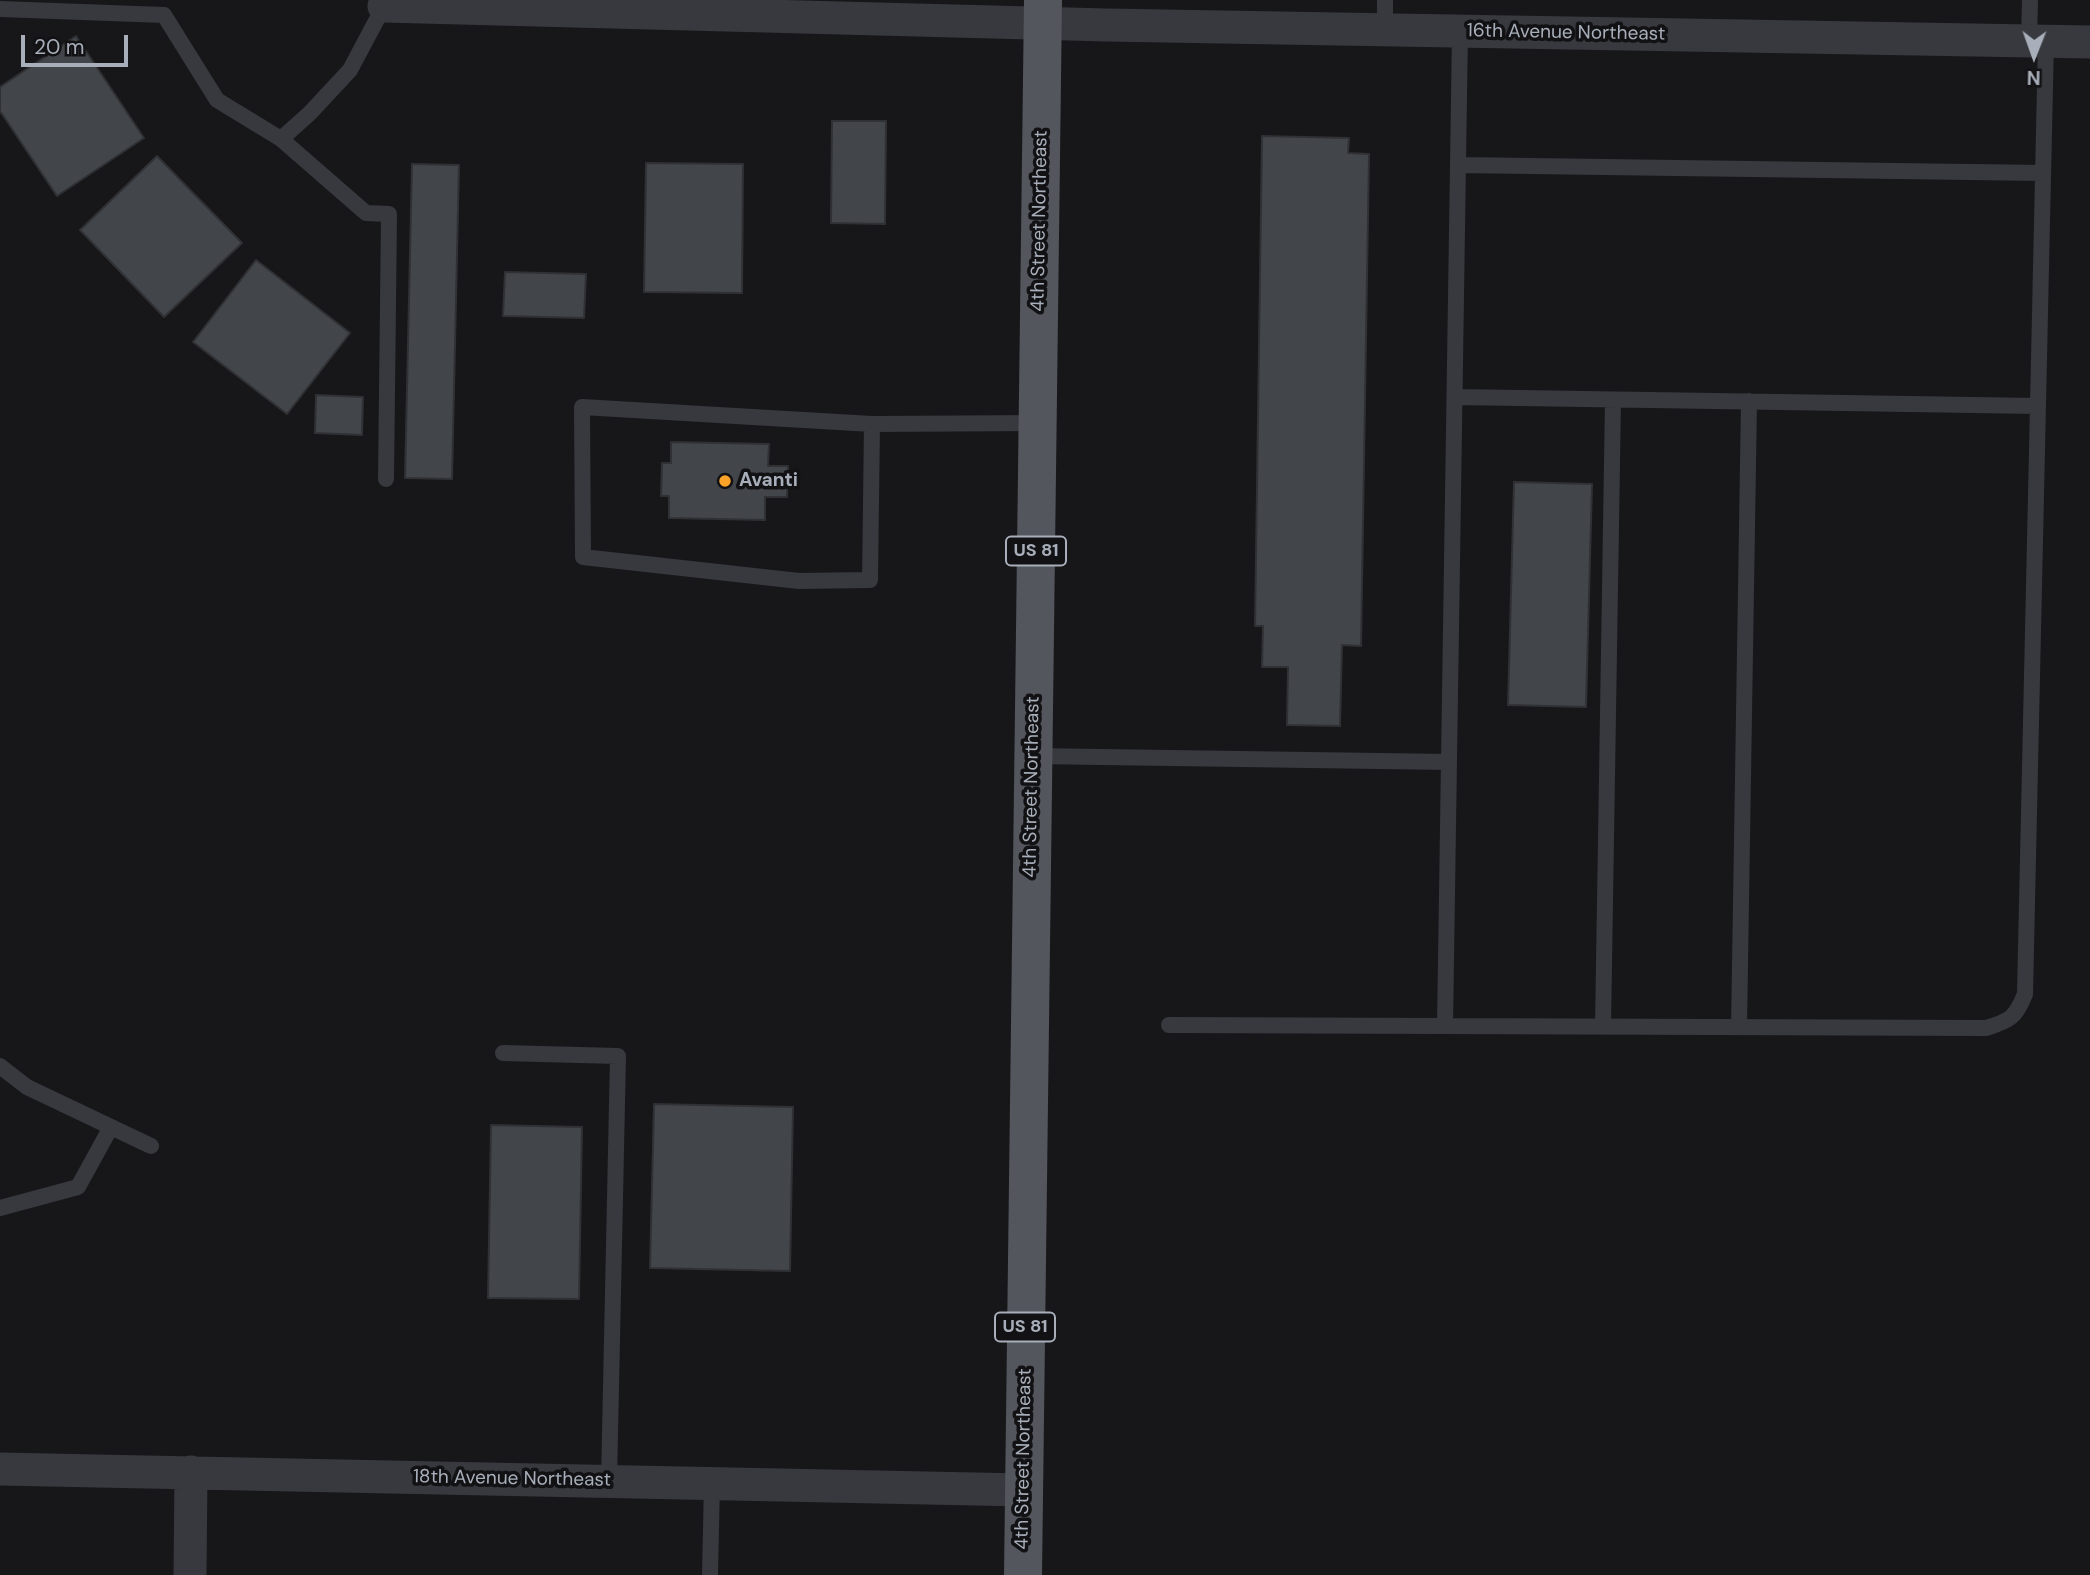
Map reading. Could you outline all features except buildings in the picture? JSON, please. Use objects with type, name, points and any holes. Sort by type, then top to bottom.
[{"type":"main road","name":"4th Street Northeast","points":[[1023,1575],[1043,11]]},
{"type":"street","name":"16th Avenue Northeast","points":[[384,3],[1385,15],[1460,31],[2090,42]]},
{"type":"street","name":"18th Avenue Northeast","points":[[0,1469],[1024,1490]]},
{"type":"street","points":[[190,1575],[191,1472]]},
{"type":"lane","points":[[1169,1025],[1986,1028],[2006,1022],[2019,1010],[2025,994],[2043,173],[2037,41],[2030,0]]},
{"type":"lane","points":[[281,139],[310,113],[350,69],[384,3]]},
{"type":"lane","points":[[0,9],[164,15],[218,100],[281,139],[366,214],[389,214],[386,479]]},
{"type":"lane","points":[[1446,1025],[1460,31]]},
{"type":"lane","points":[[1458,165],[2043,173]]},
{"type":"lane","points":[[1455,397],[2038,406]]},
{"type":"lane","points":[[1603,1026],[1613,400]]},
{"type":"lane","points":[[1739,1027],[1749,401]]},
{"type":"lane","points":[[872,424],[870,580],[799,581],[583,557],[582,407],[872,424],[1038,424]]},
{"type":"lane","points":[[1032,756],[1449,762]]},
{"type":"lane","points":[[503,1054],[618,1056],[609,1481]]},
{"type":"lane","points":[[0,1066],[27,1087],[151,1146]]},
{"type":"lane","points":[[0,1208],[78,1187],[111,1127]]},
{"type":"lane","points":[[710,1575],[712,1483]]},
{"type":"place","name":"Avanti","points":[[725,481]]}]
